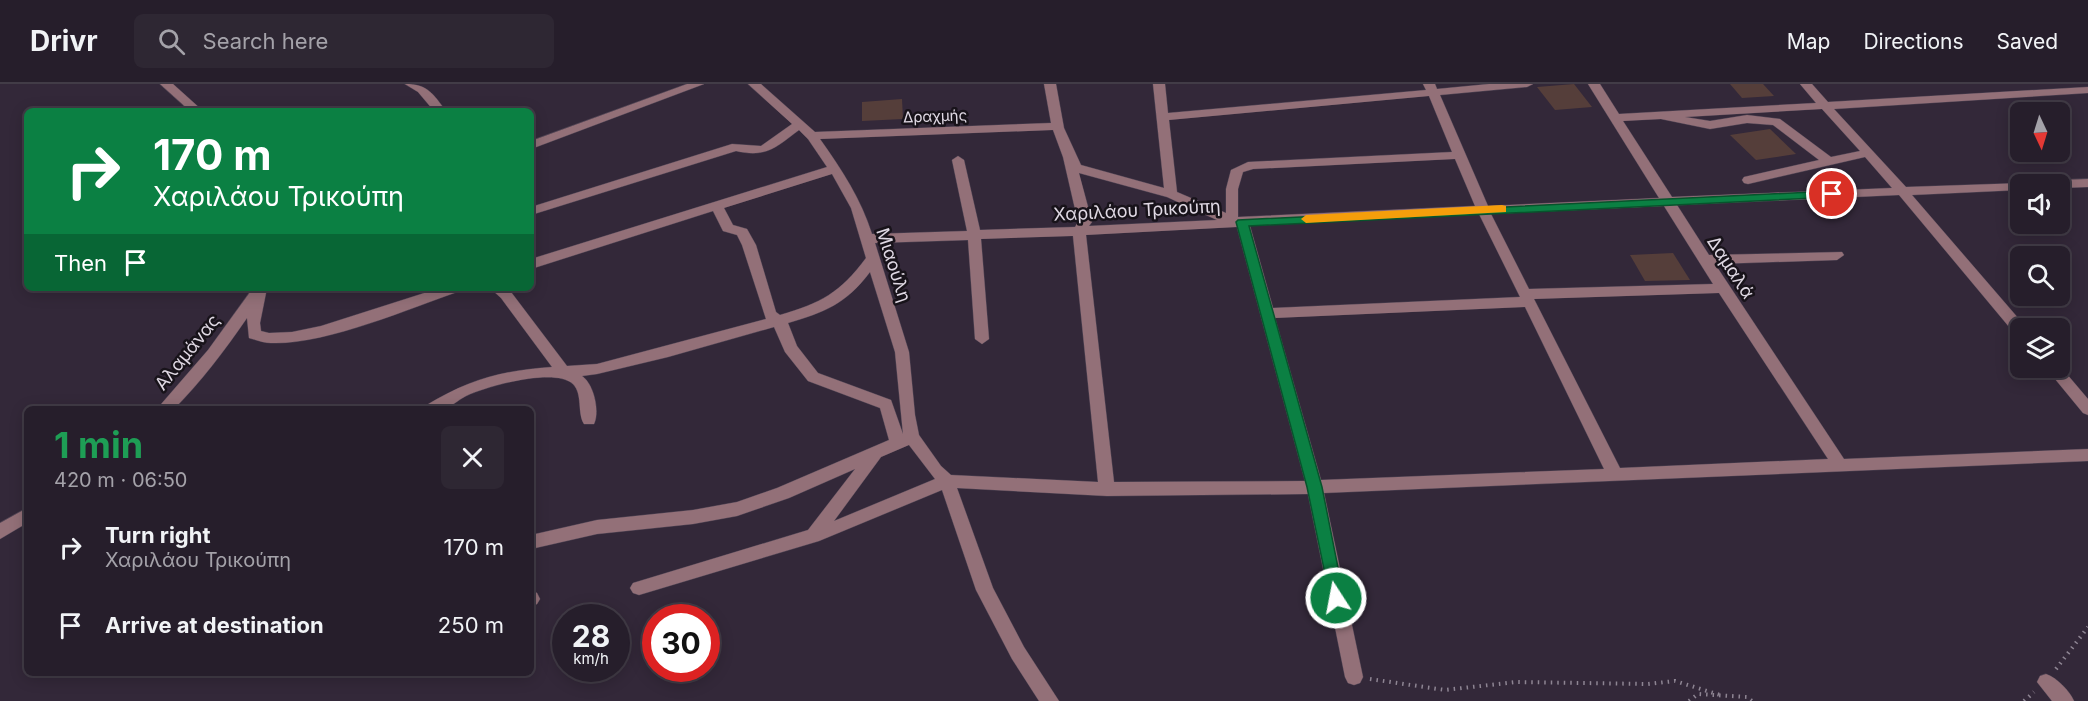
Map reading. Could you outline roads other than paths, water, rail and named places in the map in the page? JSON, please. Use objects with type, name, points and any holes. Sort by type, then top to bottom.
[{"type":"street","points":[[166,84],[194,108]]},
{"type":"street","points":[[534,144],[698,84]]},
{"type":"street","name":"Μιαούλη","points":[[754,84],[812,136],[835,169],[857,208],[902,352],[907,416],[912,437],[935,470],[947,481]]},
{"type":"street","points":[[1050,84],[1085,222],[1079,231],[1107,489]]},
{"type":"street","points":[[1159,84],[1171,194]]},
{"type":"street","points":[[1164,117],[1430,88],[1527,84]]},
{"type":"street","name":"Δαμαλά","points":[[1594,84],[1723,288],[1841,467]]},
{"type":"street","points":[[1806,84],[1902,191],[2010,318]]},
{"type":"street","points":[[421,86],[438,108]]},
{"type":"street","points":[[1430,88],[1483,210],[1614,474]]},
{"type":"street","points":[[1615,118],[1652,114],[2088,90]]},
{"type":"street","points":[[1652,114],[1683,123],[1710,126],[1747,119],[1776,122],[1828,161]]},
{"type":"street","points":[[534,210],[736,147],[753,152],[770,148],[778,138],[800,124]]},
{"type":"street","name":"Δραχμής","points":[[812,136],[1059,126]]},
{"type":"street","points":[[1748,180],[1868,153]]},
{"type":"street","points":[[1354,677],[1315,487],[1267,313],[1237,221],[1233,178],[1237,170],[1252,165],[1458,155]]},
{"type":"street","points":[[1069,158],[1076,168],[1171,194],[1216,215],[1237,221]]},
{"type":"street","points":[[958,159],[974,235],[982,339]]},
{"type":"street","points":[[534,263],[835,169]]},
{"type":"street","points":[[2070,184],[2088,183]]},
{"type":"street","name":"Χαριλάου Τρικούπη","points":[[867,239],[2010,186]]},
{"type":"street","points":[[717,206],[728,228],[742,232],[749,244],[770,314],[784,328],[790,348],[813,377],[886,404],[894,426],[897,444]]},
{"type":"street","points":[[1705,260],[1837,255]]},
{"type":"street","points":[[437,406],[458,393],[486,382],[521,375],[597,369],[777,321],[835,301],[853,285],[873,258]]},
{"type":"street","points":[[1267,313],[1723,288]]},
{"type":"street","name":"Αλαμάνας","points":[[168,406],[225,339],[258,291]]},
{"type":"street","points":[[259,291],[253,323],[254,334],[260,338],[284,339],[323,331],[445,291]]},
{"type":"street","points":[[501,291],[563,371],[581,382],[589,420]]},
{"type":"street","points":[[2062,378],[2088,409]]},
{"type":"street","points":[[534,541],[597,527],[693,517],[737,509],[873,455],[912,437]]},
{"type":"street","points":[[813,536],[873,455]]},
{"type":"street","points":[[639,588],[813,536],[947,481],[1107,489],[1315,487],[2088,455]]},
{"type":"street","points":[[947,481],[984,590],[1018,653],[1050,701]]},
{"type":"street","points":[[0,532],[24,517]]},
{"type":"street","points":[[2046,682],[2065,701]]}]
